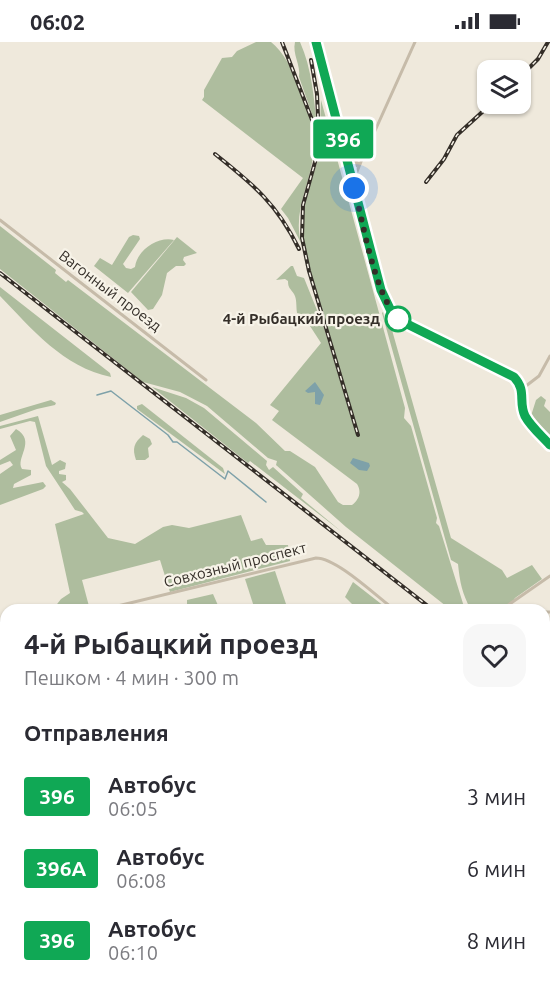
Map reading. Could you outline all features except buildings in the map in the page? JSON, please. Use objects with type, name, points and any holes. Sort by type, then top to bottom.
[{"type":"street","points":[[316,42],[381,290],[391,311],[412,328],[506,372],[518,381],[522,389],[524,413],[550,446]]},
{"type":"street","points":[[353,182],[415,42]]},
{"type":"street","points":[[348,159],[360,164]]},
{"type":"street","points":[[350,168],[360,164]]},
{"type":"street","name":"Вагонный проезд","points":[[0,220],[206,380]]},
{"type":"street","points":[[522,389],[538,376],[550,356]]},
{"type":"street","name":"Совхозный проспект","points":[[126,604],[316,558],[329,560],[387,604]]},
{"type":"street","points":[[510,604],[550,576]]},
{"type":"green space","points":[[256,42],[271,42],[289,64],[303,95],[312,129],[313,157],[300,210],[301,243],[281,209],[303,178],[202,100],[204,90],[222,58],[232,57],[237,51]]},
{"type":"green space","points":[[295,42],[300,42],[307,63],[317,128],[299,77]]},
{"type":"green space","points":[[321,100],[405,408],[404,418],[411,426],[437,518],[436,523],[439,526],[463,604],[443,604],[346,527],[276,465],[277,461],[268,458],[207,406],[180,392],[143,382],[0,269],[0,226],[56,270],[55,273],[66,282],[68,280],[256,423],[285,451],[290,451],[315,467],[338,502],[343,505],[352,505],[359,496],[357,484],[272,420],[279,411],[270,405],[321,343],[310,326],[311,318],[297,313],[296,298],[288,281],[276,280],[293,266],[297,276],[304,278],[323,325],[359,437],[310,270],[303,237],[304,205],[319,156]]},
{"type":"green space","points":[[139,236],[140,239],[123,264],[126,268],[131,269],[135,267],[140,255],[149,246],[161,240],[174,240],[128,293],[94,266],[100,258],[112,265],[129,237]]},
{"type":"green space","points":[[177,237],[197,253],[184,257],[186,264],[184,266],[176,266],[167,273],[162,295],[153,309],[148,310],[131,292]]},
{"type":"green space","points":[[0,287],[110,373],[111,377],[78,365],[63,356],[0,296]]},
{"type":"green space","points":[[382,313],[385,321],[390,323],[451,538],[502,570],[507,578],[532,565],[542,579],[515,598],[512,604],[468,604],[465,598],[458,564],[451,560]]},
{"type":"green space","points":[[152,387],[186,398],[204,408],[267,461],[266,465],[269,470],[273,467],[303,494],[301,498],[342,532],[250,461],[248,463]]},
{"type":"green space","points":[[541,396],[546,400],[544,406],[550,412],[550,442],[530,419],[536,400]]},
{"type":"green space","points":[[51,400],[56,403],[55,405],[0,422],[0,415]]},
{"type":"green space","points":[[142,404],[223,468],[225,474],[137,409],[137,406]]},
{"type":"green space","points":[[38,416],[52,465],[60,460],[66,463],[65,469],[59,471],[59,474],[66,475],[66,480],[62,482],[108,538],[135,544],[163,527],[172,525],[189,528],[241,515],[251,541],[262,538],[266,545],[288,545],[290,561],[170,592],[160,560],[82,580],[88,604],[57,604],[70,593],[55,524],[84,514],[75,510],[46,466],[35,422],[30,421],[0,429],[0,426]]},
{"type":"green space","points":[[16,429],[25,439],[21,460],[22,469],[31,470],[31,475],[14,484],[13,488],[43,482],[46,486],[0,505],[0,474],[13,465],[10,461],[0,465],[0,460],[16,450],[10,436]]},
{"type":"green space","points":[[143,435],[150,439],[152,444],[148,448],[149,457],[145,460],[136,460],[135,446]]},
{"type":"green space","points":[[275,571],[286,604],[253,604],[245,579]]},
{"type":"green space","points":[[353,582],[381,604],[352,604],[345,597]]},
{"type":"green space","points":[[213,594],[217,604],[187,604],[187,600]]},
{"type":"water","points":[[315,382],[324,395],[320,405],[315,404],[315,392],[305,391]]},
{"type":"water","points":[[353,458],[369,463],[367,471],[359,470],[350,463]]},
{"type":"waterway","points":[[97,395],[111,391],[168,435],[173,442],[177,442],[225,479],[228,471],[266,502]]},
{"type":"railway","points":[[282,42],[314,125]]},
{"type":"railway","points":[[531,66],[548,42]]},
{"type":"railway","points":[[311,60],[317,94],[319,141],[303,205],[302,238],[309,271],[358,435]]},
{"type":"railway","points":[[426,182],[444,159],[457,135],[480,114]]},
{"type":"railway","points":[[215,154],[273,207],[299,249]]},
{"type":"railway","points":[[0,273],[425,604]]},
{"type":"bus line","name":"396","points":[[316,42],[381,290],[388,307],[406,325],[514,377],[522,389],[526,417],[550,445]]},
{"type":"place","name":"4-й Рыбацкий проезд","points":[[398,319]]},
{"type":"route","points":[[354,188],[381,290],[388,307],[398,319]]}]
